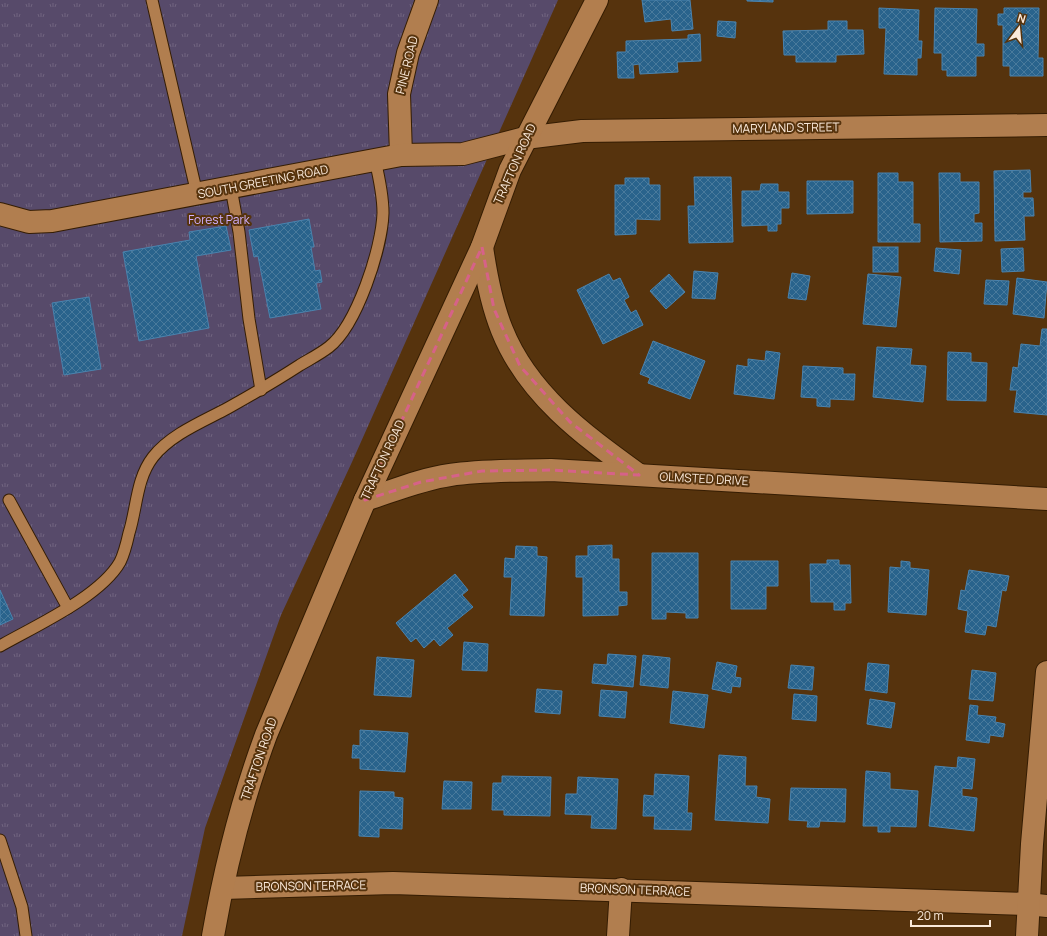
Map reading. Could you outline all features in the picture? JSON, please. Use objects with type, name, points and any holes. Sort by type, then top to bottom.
[{"type":"street","name":"PINE ROAD","points":[[401,155],[398,109],[399,94],[408,53],[427,0]]},
{"type":"street","name":"TRAFTON ROAD","points":[[213,936],[237,826],[261,748],[365,500],[482,247],[510,170],[525,138],[597,0]]},
{"type":"street","name":"MARYLAND STREET","points":[[525,138],[582,131],[1047,125]]},
{"type":"street","name":"SOUTH GREETING ROAD","points":[[0,214],[20,220],[39,222],[231,188],[401,155],[463,154],[525,138]]},
{"type":"street","points":[[482,247],[494,309],[501,329],[520,366],[535,386],[570,422],[639,475]]},
{"type":"street","name":"OLMSTED DRIVE","points":[[365,500],[421,482],[449,475],[482,471],[551,470],[1047,499]]},
{"type":"street","points":[[1027,936],[1038,905],[1047,672]]},
{"type":"street","name":"BRONSON TERRACE","points":[[223,888],[393,883],[1038,905]]},
{"type":"street","points":[[618,936],[621,890]]},
{"type":"lane","points":[[152,0],[197,194]]},
{"type":"lane","points":[[0,646],[80,601],[100,585],[120,562],[130,533],[139,488],[153,457],[166,445],[185,432],[261,390],[330,347],[346,328],[355,310],[375,259],[382,222],[382,198],[376,160]]},
{"type":"lane","points":[[231,188],[239,232],[249,319],[261,390]]},
{"type":"lane","points":[[9,500],[68,608]]},
{"type":"lane","points":[[0,840],[22,907],[26,936]]},
{"type":"highlighted area","points":[[482,247],[494,309],[520,366],[570,422],[639,475],[551,470],[482,471],[421,482],[365,500]]},
{"type":"green space","name":"Forest Park","points":[[0,0],[558,0],[352,462],[281,615],[205,828],[182,936],[0,936]]},
{"type":"building","points":[[642,0],[690,0],[693,29],[672,31],[671,19],[645,22]]},
{"type":"building","points":[[773,0],[773,2],[747,1]]},
{"type":"building","points":[[879,8],[919,10],[918,41],[922,41],[921,58],[917,58],[917,75],[884,74],[886,28],[879,28]]},
{"type":"building","points":[[935,8],[977,9],[976,44],[984,44],[984,56],[976,56],[976,76],[947,76],[947,70],[942,70],[942,53],[934,53]]},
{"type":"building","points":[[1004,8],[1039,8],[1038,58],[1043,58],[1043,76],[1010,76],[1010,66],[1003,66],[1003,25],[998,25],[998,14],[1004,14]]},
{"type":"building","points":[[718,21],[736,22],[735,38],[717,36]]},
{"type":"building","points":[[828,21],[847,21],[847,30],[863,30],[864,54],[836,55],[836,62],[796,62],[796,55],[784,55],[783,31],[828,30]]},
{"type":"building","points":[[700,34],[701,61],[677,62],[678,72],[640,74],[639,64],[633,65],[634,78],[618,78],[617,52],[626,52],[626,41],[688,39],[688,35]]},
{"type":"building","points":[[1030,170],[1031,192],[1023,192],[1023,198],[1033,198],[1034,216],[1024,216],[1025,240],[995,241],[994,171]]},
{"type":"building","points":[[878,173],[898,173],[898,182],[913,182],[913,224],[920,224],[920,242],[878,242]]},
{"type":"building","points":[[939,173],[960,173],[960,182],[979,182],[979,213],[974,214],[974,223],[982,223],[982,241],[940,242]]},
{"type":"building","points":[[694,177],[731,177],[733,242],[689,243],[688,206],[695,206]]},
{"type":"building","points":[[625,178],[649,178],[649,185],[660,185],[660,220],[636,219],[636,234],[615,235],[615,185],[625,185]]},
{"type":"building","points":[[807,181],[853,181],[853,213],[807,214]]},
{"type":"building","points":[[761,184],[778,184],[778,192],[789,192],[789,208],[781,208],[781,224],[777,224],[777,231],[768,231],[768,225],[742,226],[742,191],[760,191]]},
{"type":"building","points":[[309,219],[314,247],[311,247],[315,271],[320,270],[322,282],[316,283],[321,309],[270,318],[258,256],[254,257],[249,230]]},
{"type":"building","points":[[226,226],[231,250],[196,256],[209,328],[139,341],[123,252],[190,240],[189,232]]},
{"type":"building","points":[[873,247],[898,247],[898,272],[873,272]]},
{"type":"building","points":[[936,248],[961,250],[959,274],[934,271]]},
{"type":"building","points":[[1023,248],[1024,271],[1002,272],[1001,249]]},
{"type":"building","points":[[694,271],[718,273],[715,299],[692,298]]},
{"type":"building","points":[[792,273],[810,276],[806,300],[788,298]]},
{"type":"building","points":[[609,274],[613,281],[620,278],[629,297],[624,300],[631,313],[636,310],[643,325],[603,344],[577,290]]},
{"type":"building","points":[[669,274],[685,292],[666,309],[650,291]]},
{"type":"building","points":[[868,274],[901,277],[896,327],[863,324]]},
{"type":"building","points":[[1017,278],[1047,282],[1044,318],[1013,314]]},
{"type":"building","points":[[986,280],[1009,281],[1007,305],[984,304]]},
{"type":"building","points":[[89,297],[101,369],[64,375],[52,303]]},
{"type":"building","points":[[1042,329],[1047,329],[1047,415],[1014,412],[1017,390],[1010,390],[1013,367],[1018,368],[1021,344],[1040,346]]},
{"type":"building","points":[[653,341],[705,361],[690,399],[648,383],[650,378],[640,374]]},
{"type":"building","points":[[877,347],[912,349],[910,365],[926,366],[923,402],[873,397]]},
{"type":"building","points":[[766,351],[780,353],[774,399],[734,394],[737,365],[748,367],[748,359],[765,361]]},
{"type":"building","points":[[948,352],[971,353],[971,362],[987,363],[986,401],[947,400]]},
{"type":"building","points":[[803,366],[843,368],[843,374],[855,374],[854,400],[830,399],[830,407],[817,406],[817,398],[801,397]]},
{"type":"building","points":[[612,545],[612,559],[619,559],[619,592],[627,592],[627,605],[618,606],[618,615],[583,616],[583,577],[576,577],[576,556],[588,556],[588,546]]},
{"type":"building","points":[[516,546],[537,547],[537,556],[547,557],[544,616],[510,615],[512,577],[504,577],[505,558],[515,559]]},
{"type":"building","points":[[652,553],[698,553],[698,618],[686,618],[686,613],[666,612],[666,619],[652,619]]},
{"type":"building","points":[[827,560],[839,560],[839,565],[850,565],[851,603],[845,603],[845,610],[834,610],[834,602],[811,602],[810,564],[827,564]]},
{"type":"building","points":[[731,561],[778,561],[778,586],[766,586],[766,609],[731,609]]},
{"type":"building","points":[[901,561],[910,562],[910,568],[929,570],[926,615],[888,612],[890,567],[901,568]]},
{"type":"building","points":[[969,570],[1009,576],[1006,591],[1002,590],[996,627],[987,625],[985,635],[965,632],[968,611],[958,609],[961,590],[965,591]]},
{"type":"building","points":[[455,574],[468,590],[462,595],[473,607],[447,628],[453,635],[440,646],[434,639],[424,648],[416,638],[411,642],[396,623]]},
{"type":"building","points":[[0,590],[13,619],[0,625]]},
{"type":"building","points":[[464,642],[488,644],[487,671],[462,670]]},
{"type":"building","points":[[608,654],[636,656],[633,687],[592,683],[594,664],[607,665]]},
{"type":"building","points":[[643,655],[670,658],[668,688],[640,685]]},
{"type":"building","points":[[377,657],[414,660],[411,697],[374,695]]},
{"type":"building","points":[[717,662],[737,666],[735,677],[741,678],[740,687],[732,686],[731,693],[712,689]]},
{"type":"building","points":[[868,663],[889,665],[887,693],[865,690]]},
{"type":"building","points":[[791,665],[814,667],[812,690],[788,688]]},
{"type":"building","points":[[972,670],[996,673],[993,701],[969,699]]},
{"type":"building","points":[[537,689],[562,691],[560,714],[535,712]]},
{"type":"building","points":[[601,690],[627,692],[625,718],[599,716]]},
{"type":"building","points":[[673,691],[708,695],[704,728],[670,723]]},
{"type":"building","points":[[794,694],[817,696],[816,721],[792,719]]},
{"type":"building","points":[[870,699],[895,703],[891,728],[867,724]]},
{"type":"building","points":[[970,705],[978,706],[977,715],[996,717],[995,722],[1005,724],[1003,737],[990,735],[989,743],[966,740]]},
{"type":"building","points":[[360,730],[408,733],[405,772],[360,769],[360,758],[352,758],[353,745],[360,746]]},
{"type":"building","points":[[719,755],[746,757],[745,786],[757,786],[756,797],[770,799],[768,823],[715,820]]},
{"type":"building","points":[[958,757],[975,759],[972,789],[962,788],[962,796],[977,798],[974,831],[929,826],[935,766],[957,768]]},
{"type":"building","points":[[866,771],[890,773],[890,789],[918,791],[916,827],[890,826],[890,832],[878,832],[878,826],[863,826]]},
{"type":"building","points":[[655,774],[689,776],[687,813],[692,813],[691,830],[654,829],[655,816],[643,816],[644,795],[654,796]]},
{"type":"building","points":[[502,776],[551,777],[550,816],[504,815],[504,810],[492,810],[493,783],[502,783]]},
{"type":"building","points":[[578,777],[618,779],[616,829],[591,828],[592,815],[565,814],[566,794],[577,794]]},
{"type":"building","points":[[444,781],[472,782],[471,809],[442,809]]},
{"type":"building","points":[[791,788],[846,789],[845,822],[820,821],[819,827],[807,827],[808,821],[789,820]]},
{"type":"building","points":[[360,791],[394,792],[394,797],[403,798],[402,829],[379,828],[379,837],[359,836]]}]
